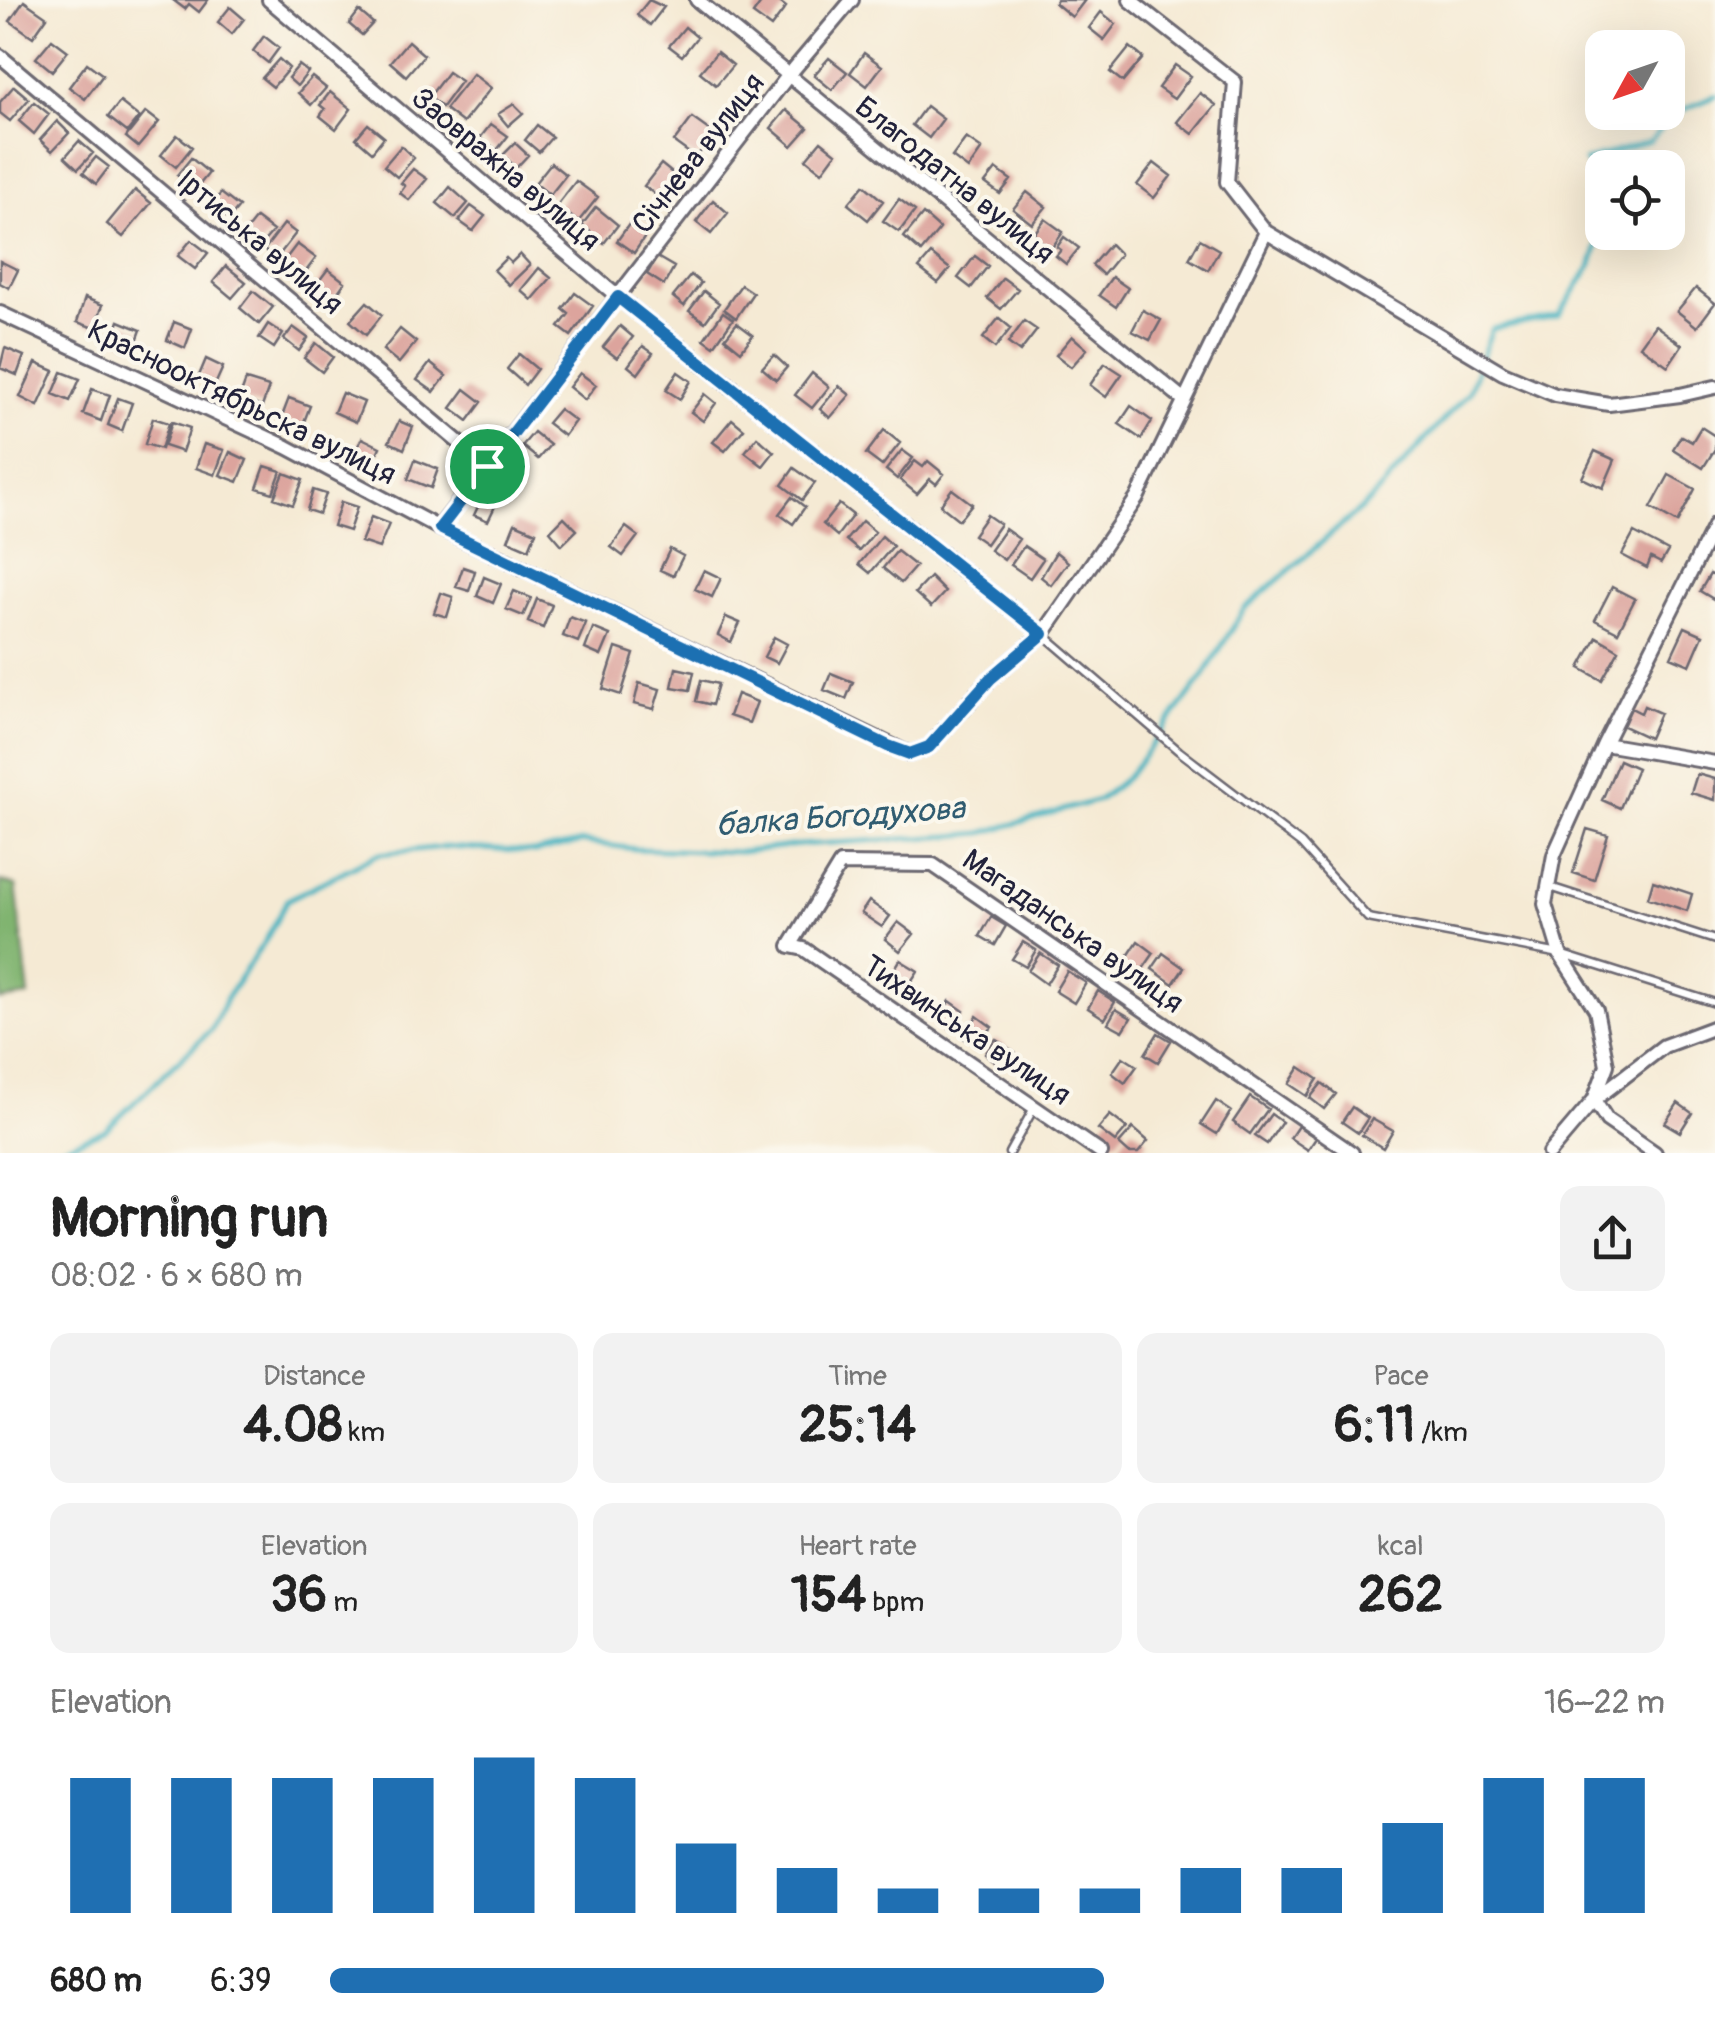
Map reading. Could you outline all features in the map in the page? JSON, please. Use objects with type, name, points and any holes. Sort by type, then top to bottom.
[{"type":"street","name":"Заовражна вулиця","points":[[269,0],[618,297],[1043,634]]},
{"type":"street","name":"Благодатна вулиця","points":[[697,0],[1183,398]]},
{"type":"street","name":"Січнева вулиця","points":[[440,528],[788,76],[852,0]]},
{"type":"street","points":[[1130,0],[1235,82],[1228,182],[1266,232],[1502,372],[1556,395],[1609,404],[1680,395],[1715,386]]},
{"type":"street","name":"Іртиська вулиця","points":[[0,56],[487,466]]},
{"type":"street","name":"Краснооктябрьска вулиця","points":[[0,312],[288,447],[440,528],[910,754],[929,747],[990,679],[1043,634],[1137,498],[1266,232]]},
{"type":"street","points":[[1594,1100],[1607,1065],[1596,1010],[1560,954],[1545,904],[1554,854],[1604,744],[1715,524]]},
{"type":"street","points":[[1604,744],[1715,763]]},
{"type":"street","name":"Магаданська вулиця","points":[[804,950],[790,946],[840,864],[933,865],[1352,1153]]},
{"type":"street","name":"Тихвинська вулиця","points":[[804,950],[1101,1153]]},
{"type":"street","points":[[1549,1153],[1594,1100],[1664,1046],[1715,1027]]},
{"type":"street","points":[[1594,1100],[1607,1120],[1656,1153]]},
{"type":"lane","points":[[1043,634],[1179,751],[1300,844],[1368,918],[1560,954],[1715,1003]]},
{"type":"lane","points":[[1548,886],[1715,940]]},
{"type":"lane","points":[[1009,1153],[1034,1106]]},
{"type":"green space","points":[[0,881],[16,886],[29,996],[0,1000]]},
{"type":"building","points":[[173,0],[208,0],[199,12],[189,4],[185,9]]},
{"type":"building","points":[[649,0],[664,7],[650,25],[637,15]]},
{"type":"building","points":[[763,0],[777,0],[786,7],[771,27],[753,14]]},
{"type":"building","points":[[1085,0],[1072,17],[1055,3]]},
{"type":"building","points":[[24,1],[47,17],[33,37],[10,21]]},
{"type":"building","points":[[230,7],[244,19],[232,34],[218,22]]},
{"type":"building","points":[[359,11],[373,23],[362,35],[349,24]]},
{"type":"building","points":[[1101,12],[1116,24],[1104,40],[1089,28]]},
{"type":"building","points":[[685,27],[697,37],[682,56],[669,46]]},
{"type":"building","points":[[264,36],[279,48],[268,63],[253,51]]},
{"type":"building","points":[[52,39],[68,51],[52,71],[36,58]]},
{"type":"building","points":[[408,41],[424,55],[406,76],[390,62]]},
{"type":"building","points":[[1130,47],[1143,58],[1123,82],[1110,72]]},
{"type":"building","points":[[717,52],[733,65],[716,85],[700,72]]},
{"type":"building","points":[[864,53],[882,66],[867,86],[850,73]]},
{"type":"building","points":[[829,58],[847,72],[832,90],[814,75]]},
{"type":"building","points":[[279,59],[289,68],[273,87],[262,78]]},
{"type":"building","points":[[87,63],[103,75],[85,99],[69,87]]},
{"type":"building","points":[[299,65],[308,72],[297,86],[288,78]]},
{"type":"building","points":[[1175,65],[1191,76],[1174,99],[1158,88]]},
{"type":"building","points":[[448,72],[461,81],[442,107],[429,97]]},
{"type":"building","points":[[473,74],[491,88],[463,123],[445,109]]},
{"type":"building","points":[[312,77],[326,88],[311,105],[298,93]]},
{"type":"building","points":[[14,86],[29,99],[10,121],[0,113],[0,102]]},
{"type":"building","points":[[330,92],[351,109],[336,129],[320,116],[325,109],[320,105]]},
{"type":"building","points":[[1200,93],[1216,105],[1193,134],[1177,122]]},
{"type":"building","points":[[34,102],[49,114],[34,134],[19,121]]},
{"type":"building","points":[[120,102],[139,117],[127,132],[108,117]]},
{"type":"building","points":[[514,104],[523,113],[508,126],[498,114]]},
{"type":"building","points":[[926,106],[943,119],[929,138],[912,125]]},
{"type":"building","points":[[786,110],[808,128],[792,146],[771,128]]},
{"type":"building","points":[[146,112],[159,122],[138,147],[126,137]]},
{"type":"building","points":[[692,118],[713,133],[696,158],[674,142]]},
{"type":"building","points":[[57,121],[69,133],[52,151],[40,140]]},
{"type":"building","points":[[368,124],[384,137],[372,152],[356,138]]},
{"type":"building","points":[[491,124],[508,136],[497,150],[480,138]]},
{"type":"building","points":[[537,125],[552,137],[539,152],[525,140]]},
{"type":"building","points":[[177,135],[192,147],[176,167],[161,155]]},
{"type":"building","points":[[966,138],[982,149],[968,169],[952,157]]},
{"type":"building","points":[[79,141],[93,153],[78,169],[65,157]]},
{"type":"building","points":[[821,141],[836,153],[822,172],[806,159]]},
{"type":"building","points":[[515,143],[528,155],[516,168],[503,155]]},
{"type":"building","points":[[401,146],[414,158],[397,177],[384,166]]},
{"type":"building","points":[[96,157],[109,167],[96,184],[83,173]]},
{"type":"building","points":[[191,158],[209,173],[195,190],[177,175]]},
{"type":"building","points":[[551,163],[566,175],[550,195],[535,183]]},
{"type":"building","points":[[1154,163],[1171,176],[1154,198],[1137,185]]},
{"type":"building","points":[[661,164],[677,177],[661,199],[644,186]]},
{"type":"building","points":[[413,169],[427,179],[409,200],[400,193],[405,186],[401,183]]},
{"type":"building","points":[[996,169],[1011,180],[1000,194],[985,183]]},
{"type":"building","points":[[576,181],[598,197],[578,222],[554,209]]},
{"type":"building","points":[[864,185],[883,201],[868,220],[848,204]]},
{"type":"building","points":[[450,187],[468,203],[455,218],[437,203]]},
{"type":"building","points":[[135,190],[151,203],[123,237],[107,224]]},
{"type":"building","points":[[1027,192],[1046,207],[1032,224],[1013,209]]},
{"type":"building","points":[[221,193],[239,207],[229,219],[212,205]]},
{"type":"building","points":[[899,199],[915,211],[899,232],[883,221]]},
{"type":"building","points":[[713,200],[728,213],[711,234],[696,222]]},
{"type":"building","points":[[471,206],[485,216],[473,231],[459,221]]},
{"type":"building","points":[[596,207],[618,225],[604,243],[582,225]]},
{"type":"building","points":[[923,214],[940,229],[921,252],[904,237]]},
{"type":"building","points":[[635,216],[651,228],[634,253],[617,241]]},
{"type":"building","points":[[256,218],[273,231],[260,246],[244,233]]},
{"type":"building","points":[[1045,219],[1063,232],[1051,249],[1033,235]]},
{"type":"building","points":[[284,224],[296,233],[276,259],[264,250]]},
{"type":"building","points":[[1064,237],[1079,248],[1066,264],[1056,256]]},
{"type":"building","points":[[1200,239],[1219,250],[1208,270],[1189,259]]},
{"type":"building","points":[[191,240],[208,253],[195,269],[178,256]]},
{"type":"building","points":[[297,244],[316,258],[300,279],[281,265]]},
{"type":"building","points":[[1110,244],[1120,254],[1103,275],[1092,265]]},
{"type":"building","points":[[520,254],[530,265],[509,285],[494,270],[506,258],[511,263]]},
{"type":"building","points":[[931,254],[950,269],[938,283],[919,268]]},
{"type":"building","points":[[975,256],[988,266],[971,288],[958,278]]},
{"type":"building","points":[[657,257],[674,267],[664,285],[647,274]]},
{"type":"building","points":[[0,261],[18,270],[9,288],[0,283]]},
{"type":"building","points":[[226,266],[246,282],[232,298],[213,282]]},
{"type":"building","points":[[539,268],[551,278],[532,300],[521,290]]},
{"type":"building","points":[[328,269],[345,282],[328,306],[310,293]]},
{"type":"building","points":[[691,275],[701,283],[684,306],[673,297]]},
{"type":"building","points":[[1112,277],[1128,288],[1116,307],[1099,295]]},
{"type":"building","points":[[1003,278],[1018,289],[1001,309],[987,298]]},
{"type":"building","points":[[741,285],[753,293],[736,318],[724,309]]},
{"type":"building","points":[[1696,288],[1715,303],[1697,327],[1677,311]]},
{"type":"building","points":[[253,291],[273,307],[259,324],[240,308]]},
{"type":"building","points":[[704,291],[719,303],[705,322],[689,311]]},
{"type":"building","points":[[575,293],[593,306],[571,336],[559,327],[569,314],[563,309]]},
{"type":"building","points":[[85,298],[103,305],[94,328],[77,322]]},
{"type":"building","points":[[367,302],[382,315],[366,335],[350,321]]},
{"type":"building","points":[[1143,310],[1161,320],[1150,340],[1132,331]]},
{"type":"building","points":[[723,312],[733,319],[714,346],[704,339]]},
{"type":"building","points":[[999,318],[1011,328],[995,348],[983,338]]},
{"type":"building","points":[[119,321],[141,330],[135,346],[113,337]]},
{"type":"building","points":[[1024,321],[1037,330],[1020,352],[1008,343]]},
{"type":"building","points":[[174,322],[192,329],[185,348],[167,340]]},
{"type":"building","points":[[737,323],[753,335],[741,351],[725,338]]},
{"type":"building","points":[[268,324],[283,334],[274,348],[259,338]]},
{"type":"building","points":[[1655,325],[1682,345],[1668,366],[1640,346]]},
{"type":"building","points":[[620,326],[633,337],[617,358],[603,347]]},
{"type":"building","points":[[293,327],[308,338],[299,351],[284,339]]},
{"type":"building","points":[[400,329],[416,342],[399,363],[383,350]]},
{"type":"building","points":[[1072,336],[1087,349],[1071,367],[1056,355]]},
{"type":"building","points":[[316,343],[333,357],[322,372],[304,358]]},
{"type":"building","points":[[643,346],[653,353],[638,374],[628,366]]},
{"type":"building","points":[[5,348],[24,356],[17,375],[0,368]]},
{"type":"building","points":[[519,354],[537,369],[525,385],[507,369]]},
{"type":"building","points":[[774,355],[787,367],[776,380],[762,368]]},
{"type":"building","points":[[206,359],[223,367],[215,385],[198,378]]},
{"type":"building","points":[[36,363],[54,371],[38,406],[20,397]]},
{"type":"building","points":[[430,363],[446,376],[434,392],[417,380]]},
{"type":"building","points":[[1105,363],[1122,374],[1106,397],[1090,385]]},
{"type":"building","points":[[62,372],[80,379],[70,401],[53,394]]},
{"type":"building","points":[[678,372],[691,381],[680,399],[666,390]]},
{"type":"building","points":[[580,373],[596,385],[585,400],[569,387]]},
{"type":"building","points":[[812,373],[829,387],[812,408],[795,395]]},
{"type":"building","points":[[246,380],[269,387],[262,407],[239,399]]},
{"type":"building","points":[[839,386],[850,395],[830,418],[820,409]]},
{"type":"building","points":[[92,389],[110,395],[101,421],[83,414]]},
{"type":"building","points":[[465,389],[482,402],[468,421],[451,408]]},
{"type":"building","points":[[342,393],[364,402],[356,422],[334,412]]},
{"type":"building","points":[[705,394],[716,403],[703,421],[691,412]]},
{"type":"building","points":[[118,398],[132,403],[122,431],[108,425]]},
{"type":"building","points":[[289,398],[310,406],[302,427],[281,419]]},
{"type":"building","points":[[1131,406],[1152,421],[1141,439],[1119,424]]},
{"type":"building","points":[[559,409],[575,421],[564,436],[547,423]]},
{"type":"building","points":[[153,418],[169,423],[161,449],[145,444]]},
{"type":"building","points":[[732,419],[744,429],[725,451],[713,442]]},
{"type":"building","points":[[399,421],[413,427],[404,449],[389,442]]},
{"type":"building","points":[[172,422],[190,428],[182,452],[164,446]]},
{"type":"building","points":[[1701,427],[1715,436],[1715,449],[1703,468],[1673,449],[1681,436],[1692,442]]},
{"type":"building","points":[[884,430],[900,443],[882,466],[866,454]]},
{"type":"building","points":[[534,432],[550,445],[538,459],[522,446]]},
{"type":"building","points":[[757,437],[774,452],[763,466],[745,452]]},
{"type":"building","points":[[362,438],[380,447],[372,464],[354,454]]},
{"type":"building","points":[[204,444],[224,450],[215,475],[196,468]]},
{"type":"building","points":[[902,450],[913,458],[897,479],[886,470]]},
{"type":"building","points":[[1595,451],[1615,460],[1603,488],[1582,478]]},
{"type":"building","points":[[230,452],[247,460],[238,482],[220,475]]},
{"type":"building","points":[[415,460],[438,469],[431,488],[408,479]]},
{"type":"building","points":[[915,461],[923,467],[928,461],[944,474],[936,484],[930,479],[917,494],[900,480]]},
{"type":"building","points":[[265,466],[281,471],[273,493],[257,488]]},
{"type":"building","points":[[794,468],[815,483],[802,500],[782,485]]},
{"type":"building","points":[[284,473],[303,480],[293,505],[274,498]]},
{"type":"building","points":[[1669,475],[1695,489],[1677,523],[1651,508]]},
{"type":"building","points":[[952,489],[972,504],[959,520],[940,505]]},
{"type":"building","points":[[313,490],[326,494],[319,514],[307,510]]},
{"type":"building","points":[[484,494],[498,500],[488,521],[474,515]]},
{"type":"building","points":[[792,497],[805,507],[793,524],[779,514]]},
{"type":"building","points":[[341,502],[357,507],[349,531],[333,526]]},
{"type":"building","points":[[839,504],[853,515],[837,536],[823,524]]},
{"type":"building","points":[[987,515],[1000,524],[986,544],[973,535]]},
{"type":"building","points":[[371,517],[389,524],[379,548],[361,542]]},
{"type":"building","points":[[564,517],[577,530],[562,545],[550,531]]},
{"type":"building","points":[[862,521],[875,532],[859,551],[846,540]]},
{"type":"building","points":[[515,523],[536,532],[529,549],[508,540]]},
{"type":"building","points":[[626,527],[638,536],[623,556],[611,547]]},
{"type":"building","points":[[1005,529],[1019,539],[1004,560],[990,550]]},
{"type":"building","points":[[1634,533],[1668,551],[1661,563],[1651,558],[1647,568],[1622,555]]},
{"type":"building","points":[[882,536],[893,546],[870,573],[859,564]]},
{"type":"building","points":[[1024,546],[1043,559],[1030,578],[1011,565]]},
{"type":"building","points":[[670,549],[683,556],[673,576],[660,570]]},
{"type":"building","points":[[897,551],[916,566],[901,583],[883,568]]},
{"type":"building","points":[[1056,552],[1068,562],[1051,585],[1041,577]]},
{"type":"building","points":[[463,567],[475,571],[469,591],[456,587]]},
{"type":"building","points":[[704,570],[721,578],[712,597],[695,589]]},
{"type":"building","points":[[1710,574],[1715,576],[1715,600],[1700,591]]},
{"type":"building","points":[[484,577],[501,584],[493,603],[477,596]]},
{"type":"building","points":[[930,577],[945,592],[931,607],[915,593]]},
{"type":"building","points":[[1612,587],[1635,599],[1618,632],[1595,620]]},
{"type":"building","points":[[514,591],[531,598],[523,616],[506,609]]},
{"type":"building","points":[[441,593],[453,597],[447,617],[434,613]]},
{"type":"building","points":[[537,599],[552,605],[543,628],[528,622]]},
{"type":"building","points":[[570,617],[586,623],[578,642],[563,636]]},
{"type":"building","points":[[726,617],[740,623],[731,642],[718,635]]},
{"type":"building","points":[[1685,627],[1703,635],[1690,665],[1671,657]]},
{"type":"building","points":[[593,628],[610,635],[601,656],[585,649]]},
{"type":"building","points":[[774,637],[787,644],[777,663],[764,657]]},
{"type":"building","points":[[1597,637],[1619,650],[1602,680],[1580,668]]},
{"type":"building","points":[[616,648],[634,654],[621,695],[603,689]]},
{"type":"building","points":[[676,668],[694,672],[690,690],[672,687]]},
{"type":"building","points":[[831,673],[853,682],[846,699],[824,690]]},
{"type":"building","points":[[701,680],[718,684],[712,705],[696,701]]},
{"type":"building","points":[[639,683],[660,689],[654,709],[634,704]]},
{"type":"building","points":[[737,694],[757,702],[749,723],[729,716]]},
{"type":"building","points":[[1644,706],[1660,713],[1649,738],[1623,726],[1631,708],[1641,713]]},
{"type":"building","points":[[1619,760],[1637,768],[1620,808],[1602,800]]},
{"type":"building","points":[[1697,774],[1715,779],[1715,800],[1691,793]]},
{"type":"building","points":[[1587,829],[1608,835],[1594,880],[1573,873]]},
{"type":"building","points":[[1653,881],[1692,894],[1687,911],[1648,898]]},
{"type":"building","points":[[869,901],[890,916],[882,927],[861,913]]},
{"type":"building","points":[[991,917],[1006,926],[995,945],[980,936]]},
{"type":"building","points":[[898,922],[914,934],[900,951],[885,939]]},
{"type":"building","points":[[1138,941],[1154,953],[1138,976],[1122,965]]},
{"type":"building","points":[[1023,942],[1036,950],[1026,967],[1012,959]]},
{"type":"building","points":[[1040,953],[1058,965],[1046,984],[1028,971]]},
{"type":"building","points":[[1163,953],[1184,968],[1173,984],[1152,969]]},
{"type":"building","points":[[900,960],[918,971],[906,989],[889,978]]},
{"type":"building","points":[[1067,971],[1086,983],[1074,1003],[1055,991]]},
{"type":"building","points":[[1098,991],[1115,1002],[1105,1019],[1088,1008]]},
{"type":"building","points":[[950,1001],[964,1011],[952,1030],[937,1019]]},
{"type":"building","points":[[1116,1009],[1131,1018],[1123,1031],[1108,1023]]},
{"type":"building","points":[[977,1016],[992,1027],[977,1047],[962,1037]]},
{"type":"building","points":[[1158,1033],[1171,1041],[1158,1062],[1145,1054]]},
{"type":"building","points":[[996,1039],[1015,1053],[1004,1068],[985,1054]]},
{"type":"building","points":[[1123,1057],[1137,1066],[1125,1083],[1112,1073]]},
{"type":"building","points":[[1300,1067],[1318,1079],[1307,1096],[1289,1084]]},
{"type":"building","points":[[1322,1083],[1336,1094],[1324,1109],[1310,1098]]},
{"type":"building","points":[[1250,1097],[1268,1109],[1250,1134],[1233,1122]]},
{"type":"building","points":[[1216,1101],[1231,1111],[1217,1134],[1201,1124]]},
{"type":"building","points":[[1678,1103],[1692,1113],[1680,1132],[1665,1123]]},
{"type":"building","points":[[1352,1107],[1368,1118],[1358,1133],[1342,1122]]},
{"type":"building","points":[[1271,1114],[1282,1122],[1267,1144],[1255,1136]]},
{"type":"building","points":[[1110,1115],[1127,1128],[1115,1142],[1098,1129]]},
{"type":"building","points":[[1372,1119],[1393,1131],[1383,1148],[1362,1135]]},
{"type":"building","points":[[1298,1126],[1316,1138],[1308,1150],[1290,1138]]},
{"type":"building","points":[[1133,1128],[1148,1141],[1138,1153],[1129,1153],[1119,1144]]},
{"type":"waterway","name":"балка Богодухова","points":[[1621,150],[1650,141],[1676,113],[1715,96]]},
{"type":"waterway","name":"балка Богодухова","points":[[48,1153],[105,1130],[212,1029],[227,997],[287,900],[378,854],[443,847],[535,852],[583,842],[636,849],[741,852],[982,833],[1099,800],[1127,777],[1145,754],[1203,677],[1244,609],[1371,500],[1469,392],[1492,329],[1559,315],[1592,264],[1596,250]]},
{"type":"route","points":[[618,297],[1043,634],[990,679],[929,747],[910,754],[440,528],[487,466],[618,297]]}]
